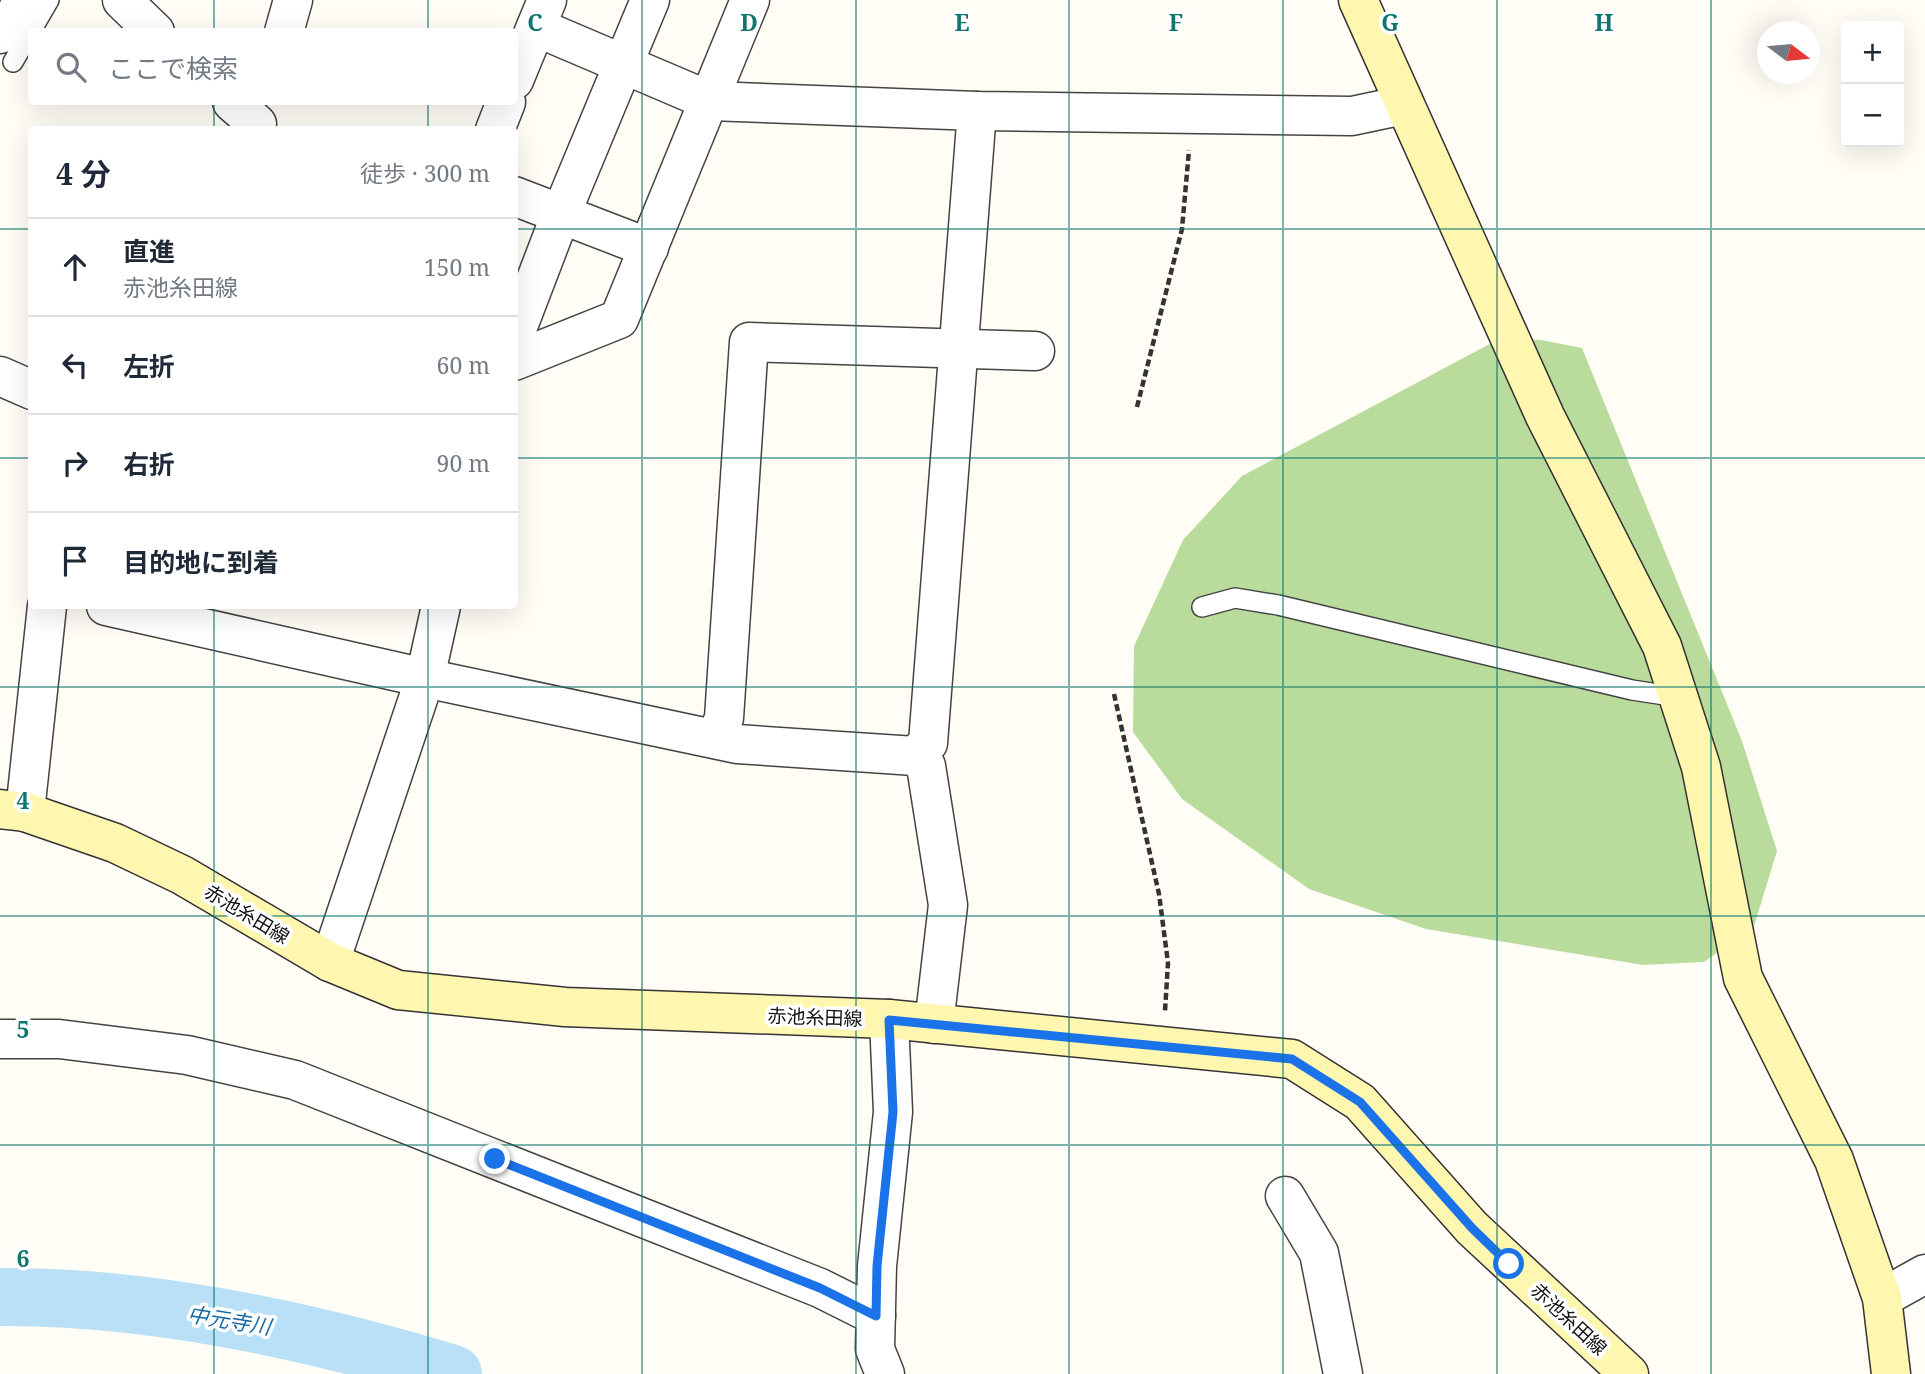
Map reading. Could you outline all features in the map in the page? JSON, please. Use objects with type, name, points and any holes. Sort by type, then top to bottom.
[{"type":"main road","points":[[1358,0],[1545,416],[1662,646],[1701,767],[1743,978],[1833,1160],[1882,1298],[1891,1374]]},
{"type":"main road","name":"赤池糸田線","points":[[13,811],[115,843],[182,875],[330,962],[398,990],[537,1005],[889,1020],[1292,1059],[1360,1102],[1472,1228],[1629,1374]]},
{"type":"street","points":[[7,48],[6,32],[23,0]]},
{"type":"street","points":[[122,0],[151,28]]},
{"type":"street","points":[[285,28],[293,0]]},
{"type":"street","points":[[518,327],[561,214],[650,0]]},
{"type":"street","points":[[518,359],[619,319],[750,0]]},
{"type":"street","points":[[518,70],[541,14],[623,65],[710,101],[977,111],[1352,116],[1404,105]]},
{"type":"street","points":[[497,126],[505,105]]},
{"type":"street","points":[[915,755],[928,743],[977,111]]},
{"type":"street","points":[[518,198],[649,248]]},
{"type":"street","points":[[716,739],[724,718],[749,342],[1035,351]]},
{"type":"street","points":[[0,376],[28,388]]},
{"type":"street","points":[[13,811],[47,609]]},
{"type":"street","points":[[133,609],[232,620],[425,678],[737,744],[915,755],[926,766],[948,905],[934,1024]]},
{"type":"street","points":[[330,962],[425,678],[439,609]]},
{"type":"street","points":[[885,1374],[875,1349],[877,1266],[893,1112],[889,1020]]},
{"type":"street","points":[[0,1039],[59,1040],[187,1055],[295,1080],[820,1288],[876,1316]]},
{"type":"street","points":[[1285,1196],[1319,1252],[1343,1374]]},
{"type":"street","points":[[1882,1298],[1925,1275]]},
{"type":"lane","points":[[7,48],[49,0]]},
{"type":"lane","points":[[1202,607],[1235,598],[1278,605],[1632,691],[1678,697]]},
{"type":"path","points":[[1137,407],[1182,229],[1192,114]]},
{"type":"path","points":[[1114,694],[1159,894],[1168,963],[1163,1047]]},
{"type":"green space","points":[[1499,339],[1541,340],[1582,348],[1742,741],[1777,851],[1754,926],[1704,962],[1643,965],[1426,929],[1309,889],[1182,799],[1133,732],[1134,646],[1183,540],[1242,476]]},
{"type":"waterway","name":"中元寺川","points":[[0,1297],[114,1303],[229,1319],[287,1330],[453,1374]]},
{"type":"route","points":[[495,1159],[820,1288],[876,1316],[877,1266],[893,1112],[889,1020],[1292,1059],[1360,1102],[1472,1228],[1509,1264]]}]
